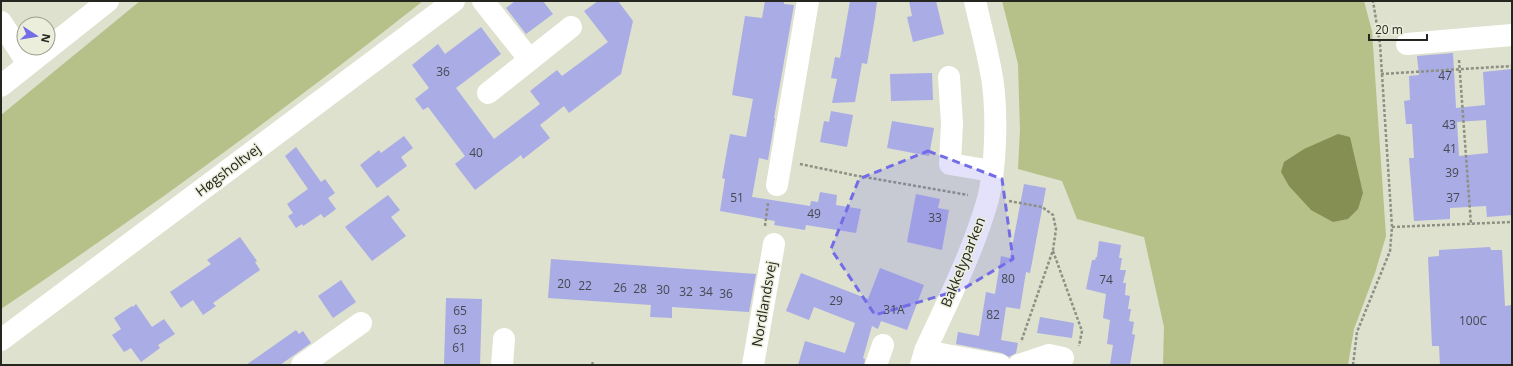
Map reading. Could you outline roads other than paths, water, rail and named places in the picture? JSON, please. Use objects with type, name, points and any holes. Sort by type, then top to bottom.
[{"type":"street","points":[[1,86],[108,1]]},
{"type":"street","name":"Høgsholtvej","points":[[1,340],[454,1]]},
{"type":"street","points":[[483,1],[530,60]]},
{"type":"street","points":[[777,185],[808,1]]},
{"type":"street","name":"Bakkelyparken","points":[[975,1],[992,84],[996,129],[992,171],[988,198],[974,243],[923,358],[1000,365]]},
{"type":"street","points":[[1,22],[28,64]]},
{"type":"street","points":[[488,94],[571,27]]},
{"type":"street","points":[[1407,44],[1512,35]]},
{"type":"street","points":[[949,76],[952,123],[950,164],[992,171]]},
{"type":"street","name":"Nordlandsvej","points":[[753,365],[774,244]]},
{"type":"street","points":[[302,365],[361,323]]},
{"type":"street","points":[[502,365],[504,339]]},
{"type":"street","points":[[1019,365],[1049,355],[1070,354]]}]
